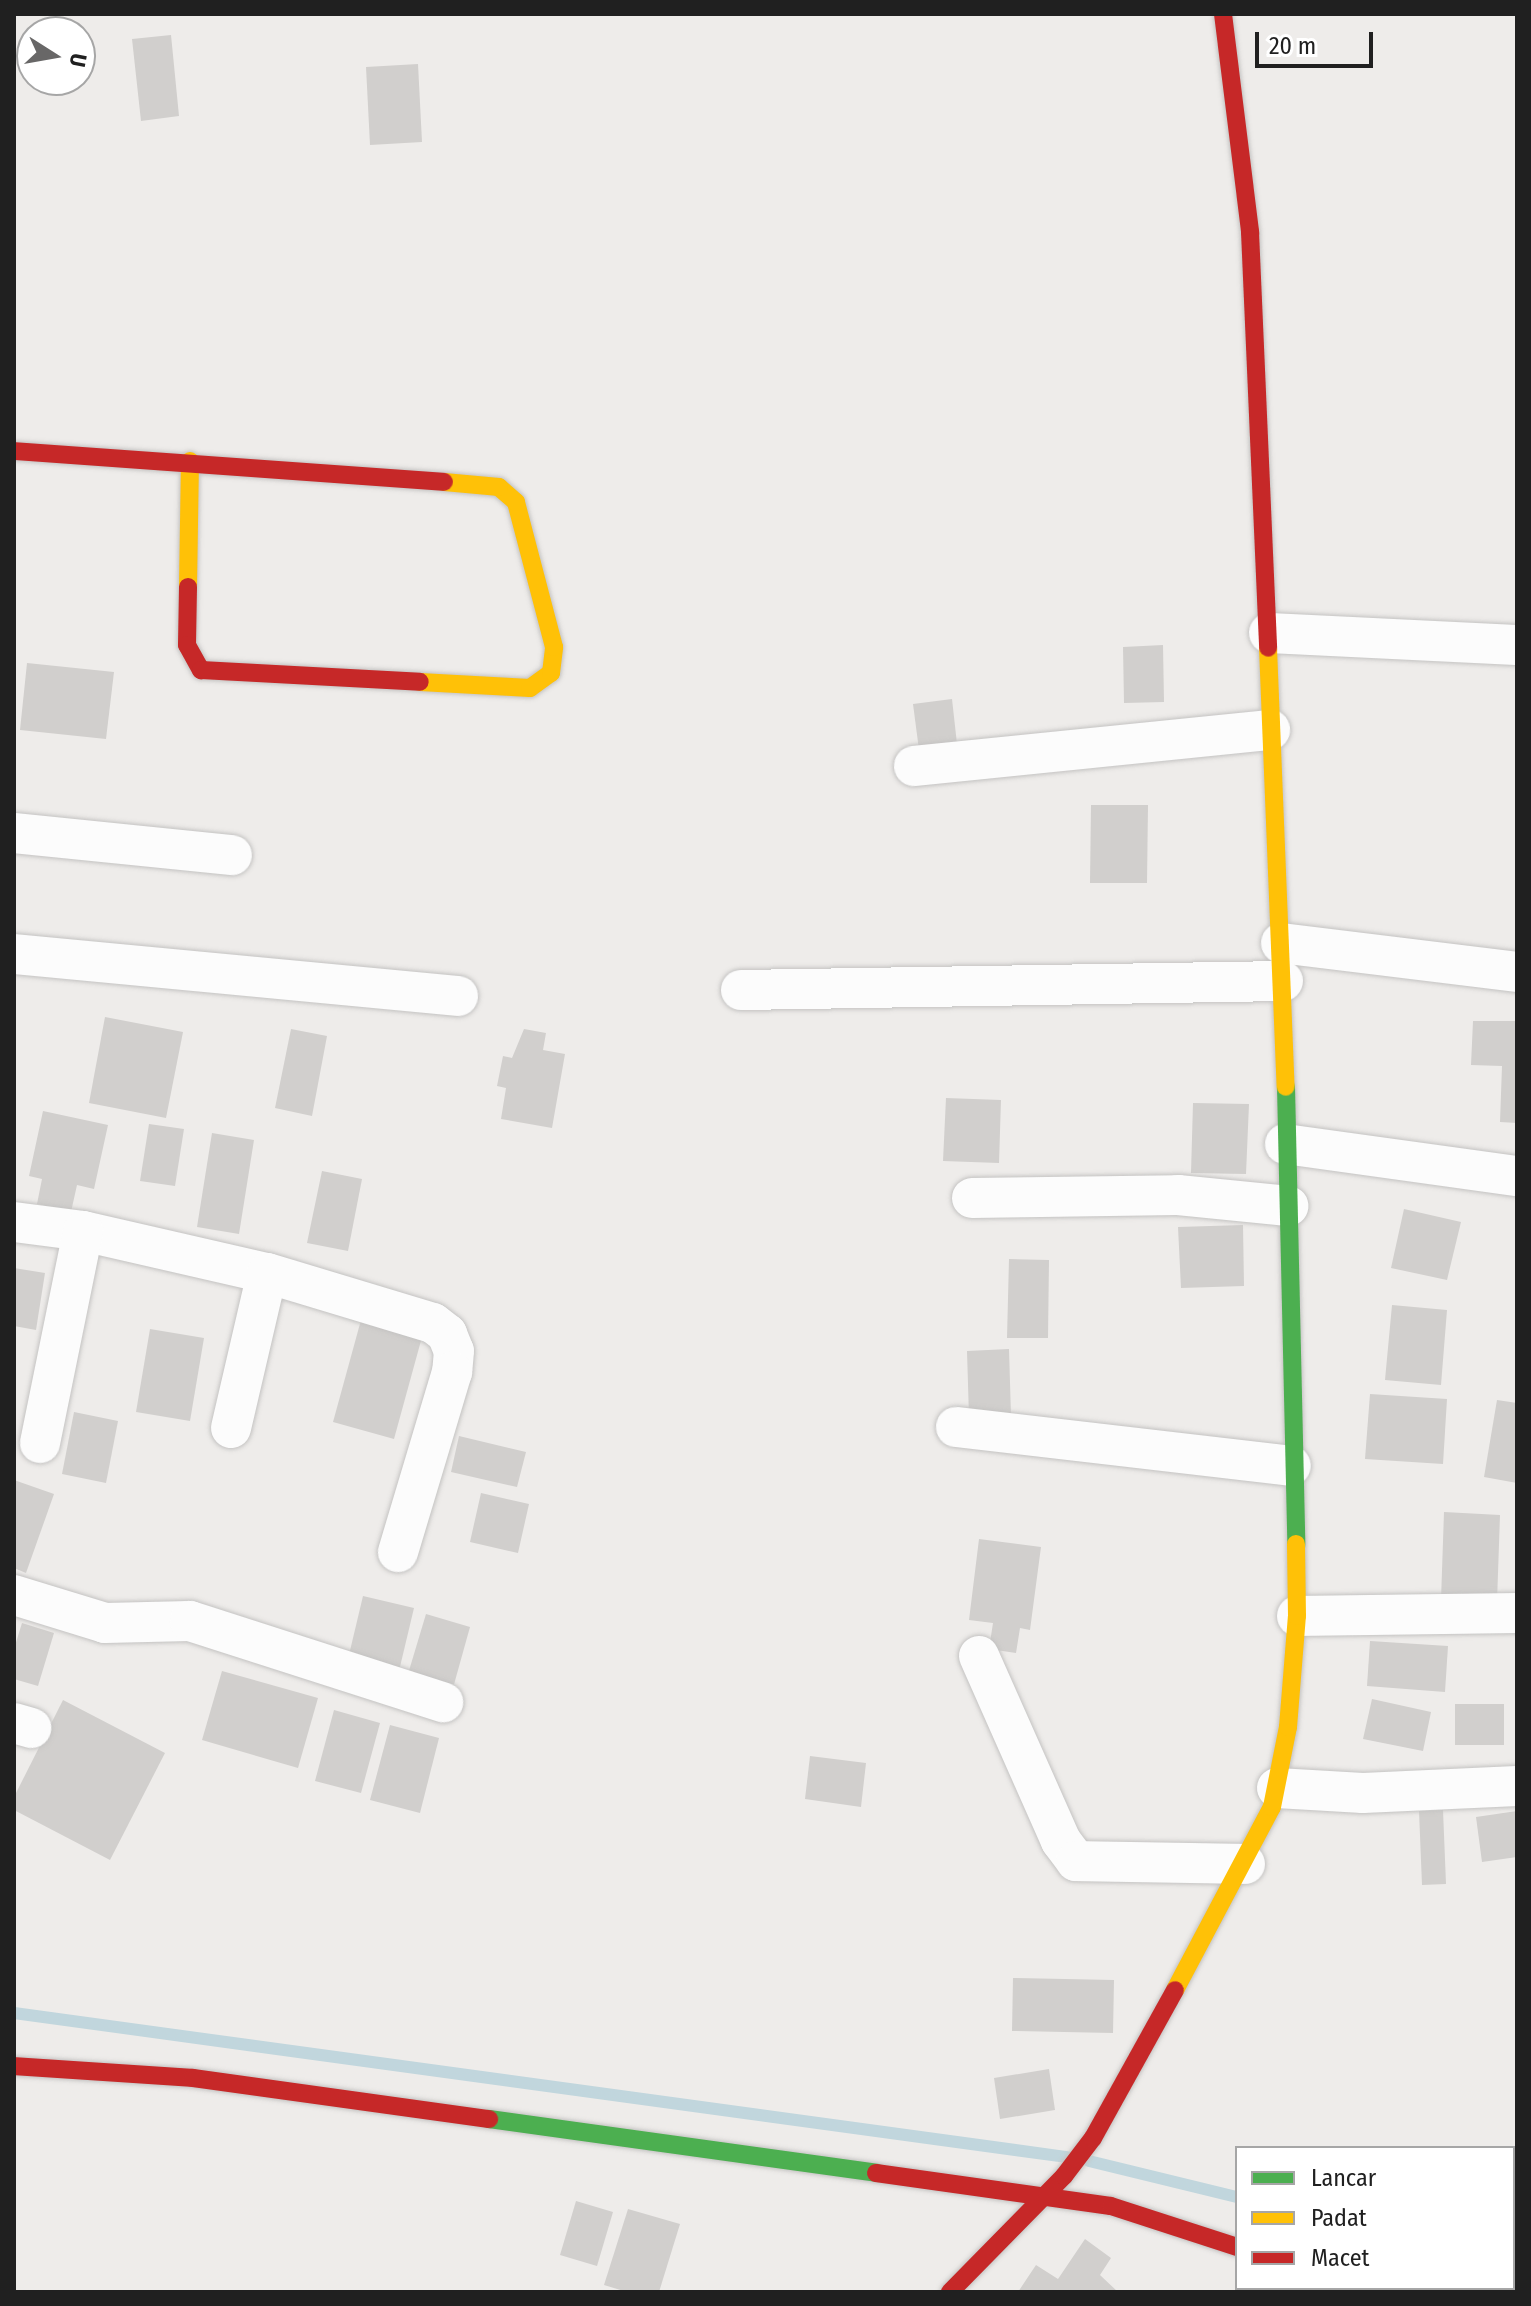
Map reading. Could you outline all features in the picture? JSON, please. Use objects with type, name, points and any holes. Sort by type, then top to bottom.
[{"type":"street","points":[[950,2292],[1064,2176],[1093,2138],[1245,1864],[1277,1788],[1288,1727],[1297,1616],[1291,1466],[1282,962],[1250,232],[1223,14]]},
{"type":"street","points":[[14,451],[190,461],[492,486],[508,491],[516,502],[554,647],[551,673],[530,688],[201,670],[190,658],[187,645],[190,461]]},
{"type":"street","points":[[1269,633],[1517,645]]},
{"type":"street","points":[[914,766],[1270,730]]},
{"type":"street","points":[[14,833],[232,855]]},
{"type":"street","points":[[14,954],[458,996]]},
{"type":"street","points":[[741,990],[1282,962],[1517,972]]},
{"type":"street","points":[[1285,1144],[1517,1176]]},
{"type":"street","points":[[972,1198],[1178,1195],[1288,1206]]},
{"type":"street","points":[[14,1222],[83,1231],[267,1273],[433,1323],[447,1334],[454,1351],[452,1372],[398,1552]]},
{"type":"street","points":[[40,1443],[83,1231]]},
{"type":"street","points":[[231,1428],[267,1273]]},
{"type":"street","points":[[956,1427],[1291,1466]]},
{"type":"street","points":[[14,1595],[105,1623],[190,1621],[443,1702]]},
{"type":"street","points":[[1297,1616],[1517,1613]]},
{"type":"street","points":[[979,1656],[1061,1841],[1076,1861],[1245,1864]]},
{"type":"street","points":[[1277,1788],[1363,1793],[1517,1786]]},
{"type":"street","points":[[14,2066],[193,2078],[1111,2206],[1235,2246]]},
{"type":"building","points":[[171,35],[179,116],[141,121],[132,39]]},
{"type":"building","points":[[418,64],[422,142],[370,145],[366,67]]},
{"type":"building","points":[[1163,645],[1164,702],[1124,703],[1123,647]]},
{"type":"building","points":[[27,663],[114,672],[106,739],[20,730]]},
{"type":"building","points":[[952,699],[957,744],[919,750],[913,704]]},
{"type":"building","points":[[1091,805],[1148,805],[1147,883],[1090,883]]},
{"type":"building","points":[[105,1017],[183,1032],[166,1118],[89,1103]]},
{"type":"building","points":[[1473,1021],[1517,1021],[1517,1123],[1500,1122],[1502,1066],[1471,1065]]},
{"type":"building","points":[[291,1029],[327,1036],[312,1116],[275,1108]]},
{"type":"building","points":[[524,1029],[546,1033],[543,1050],[565,1054],[552,1128],[501,1119],[506,1088],[497,1086],[503,1056],[512,1058]]},
{"type":"building","points":[[946,1098],[1001,1100],[999,1163],[943,1161]]},
{"type":"building","points":[[1193,1103],[1249,1104],[1246,1174],[1191,1173]]},
{"type":"building","points":[[43,1111],[108,1125],[94,1189],[77,1185],[71,1212],[37,1204],[42,1179],[29,1176]]},
{"type":"building","points":[[149,1124],[184,1129],[175,1186],[140,1181]]},
{"type":"building","points":[[212,1133],[254,1140],[239,1234],[197,1227]]},
{"type":"building","points":[[322,1171],[362,1179],[348,1251],[307,1243]]},
{"type":"building","points":[[1404,1209],[1461,1222],[1447,1280],[1391,1268]]},
{"type":"building","points":[[1243,1225],[1244,1286],[1181,1288],[1178,1227]]},
{"type":"building","points":[[1009,1259],[1049,1260],[1048,1338],[1007,1338]]},
{"type":"building","points":[[14,1268],[45,1273],[36,1330],[14,1326]]},
{"type":"building","points":[[1392,1305],[1447,1310],[1441,1385],[1385,1380]]},
{"type":"building","points":[[361,1320],[422,1337],[394,1439],[333,1422]]},
{"type":"building","points":[[150,1329],[204,1338],[190,1421],[136,1412]]},
{"type":"building","points":[[1009,1349],[1011,1416],[969,1417],[967,1351]]},
{"type":"building","points":[[1370,1394],[1447,1399],[1443,1464],[1365,1459]]},
{"type":"building","points":[[1497,1400],[1517,1403],[1517,1483],[1484,1477]]},
{"type":"building","points":[[74,1412],[118,1421],[106,1483],[62,1474]]},
{"type":"building","points":[[459,1436],[526,1452],[517,1487],[451,1472]]},
{"type":"building","points":[[14,1480],[54,1494],[26,1573],[14,1568]]},
{"type":"building","points":[[481,1493],[529,1504],[518,1553],[470,1542]]},
{"type":"building","points":[[1444,1512],[1500,1515],[1497,1602],[1441,1600]]},
{"type":"building","points":[[979,1539],[1041,1547],[1030,1630],[1020,1628],[1016,1653],[989,1649],[993,1623],[969,1620]]},
{"type":"building","points":[[363,1596],[414,1608],[399,1671],[348,1659]]},
{"type":"building","points":[[426,1614],[470,1627],[453,1688],[408,1674]]},
{"type":"building","points":[[22,1623],[54,1633],[38,1686],[14,1679],[14,1649]]},
{"type":"building","points":[[1370,1641],[1448,1646],[1445,1692],[1367,1686]]},
{"type":"building","points":[[222,1671],[318,1698],[298,1768],[202,1740]]},
{"type":"building","points":[[1372,1699],[1431,1712],[1423,1751],[1363,1739]]},
{"type":"building","points":[[63,1700],[165,1753],[110,1860],[14,1810],[14,1797]]},
{"type":"building","points":[[1455,1704],[1504,1704],[1504,1745],[1455,1745]]},
{"type":"building","points":[[334,1710],[380,1723],[361,1793],[315,1781]]},
{"type":"building","points":[[390,1725],[439,1738],[420,1813],[370,1800]]},
{"type":"building","points":[[810,1756],[866,1763],[861,1807],[805,1799]]},
{"type":"building","points":[[1443,1810],[1446,1884],[1422,1885],[1419,1811]]},
{"type":"building","points":[[1517,1811],[1517,1857],[1482,1862],[1476,1817]]},
{"type":"building","points":[[1013,1978],[1114,1980],[1113,2033],[1012,2031]]},
{"type":"building","points":[[1049,2069],[1055,2110],[1000,2119],[994,2078]]},
{"type":"building","points":[[576,2201],[613,2212],[597,2266],[560,2255]]},
{"type":"building","points":[[628,2209],[680,2224],[659,2292],[627,2292],[604,2285]]},
{"type":"building","points":[[1085,2239],[1111,2258],[1100,2275],[1118,2292],[1018,2292],[1036,2265],[1058,2279]]},
{"type":"waterway","points":[[14,2013],[1067,2157]]},
{"type":"waterway","points":[[1089,2161],[1235,2197]]},
{"type":"traffic: fast","points":[[1286,1087],[1296,1544]]},
{"type":"traffic: fast","points":[[489,2119],[876,2173]]},
{"type":"traffic: slow","points":[[188,587],[190,461]]},
{"type":"traffic: slow","points":[[420,682],[530,688],[551,673],[554,647],[516,502],[499,487],[444,482]]},
{"type":"traffic: slow","points":[[1268,648],[1286,1087]]},
{"type":"traffic: slow","points":[[1175,1990],[1272,1807],[1288,1727],[1297,1616],[1296,1544]]},
{"type":"traffic: jam","points":[[1223,14],[1250,232],[1268,648]]},
{"type":"traffic: jam","points":[[14,451],[444,482]]},
{"type":"traffic: jam","points":[[188,587],[187,645],[201,670],[420,682]]},
{"type":"traffic: jam","points":[[950,2292],[1064,2176],[1093,2138],[1175,1990]]},
{"type":"traffic: jam","points":[[14,2066],[193,2078],[489,2119]]},
{"type":"traffic: jam","points":[[876,2173],[1111,2206],[1235,2246]]}]
